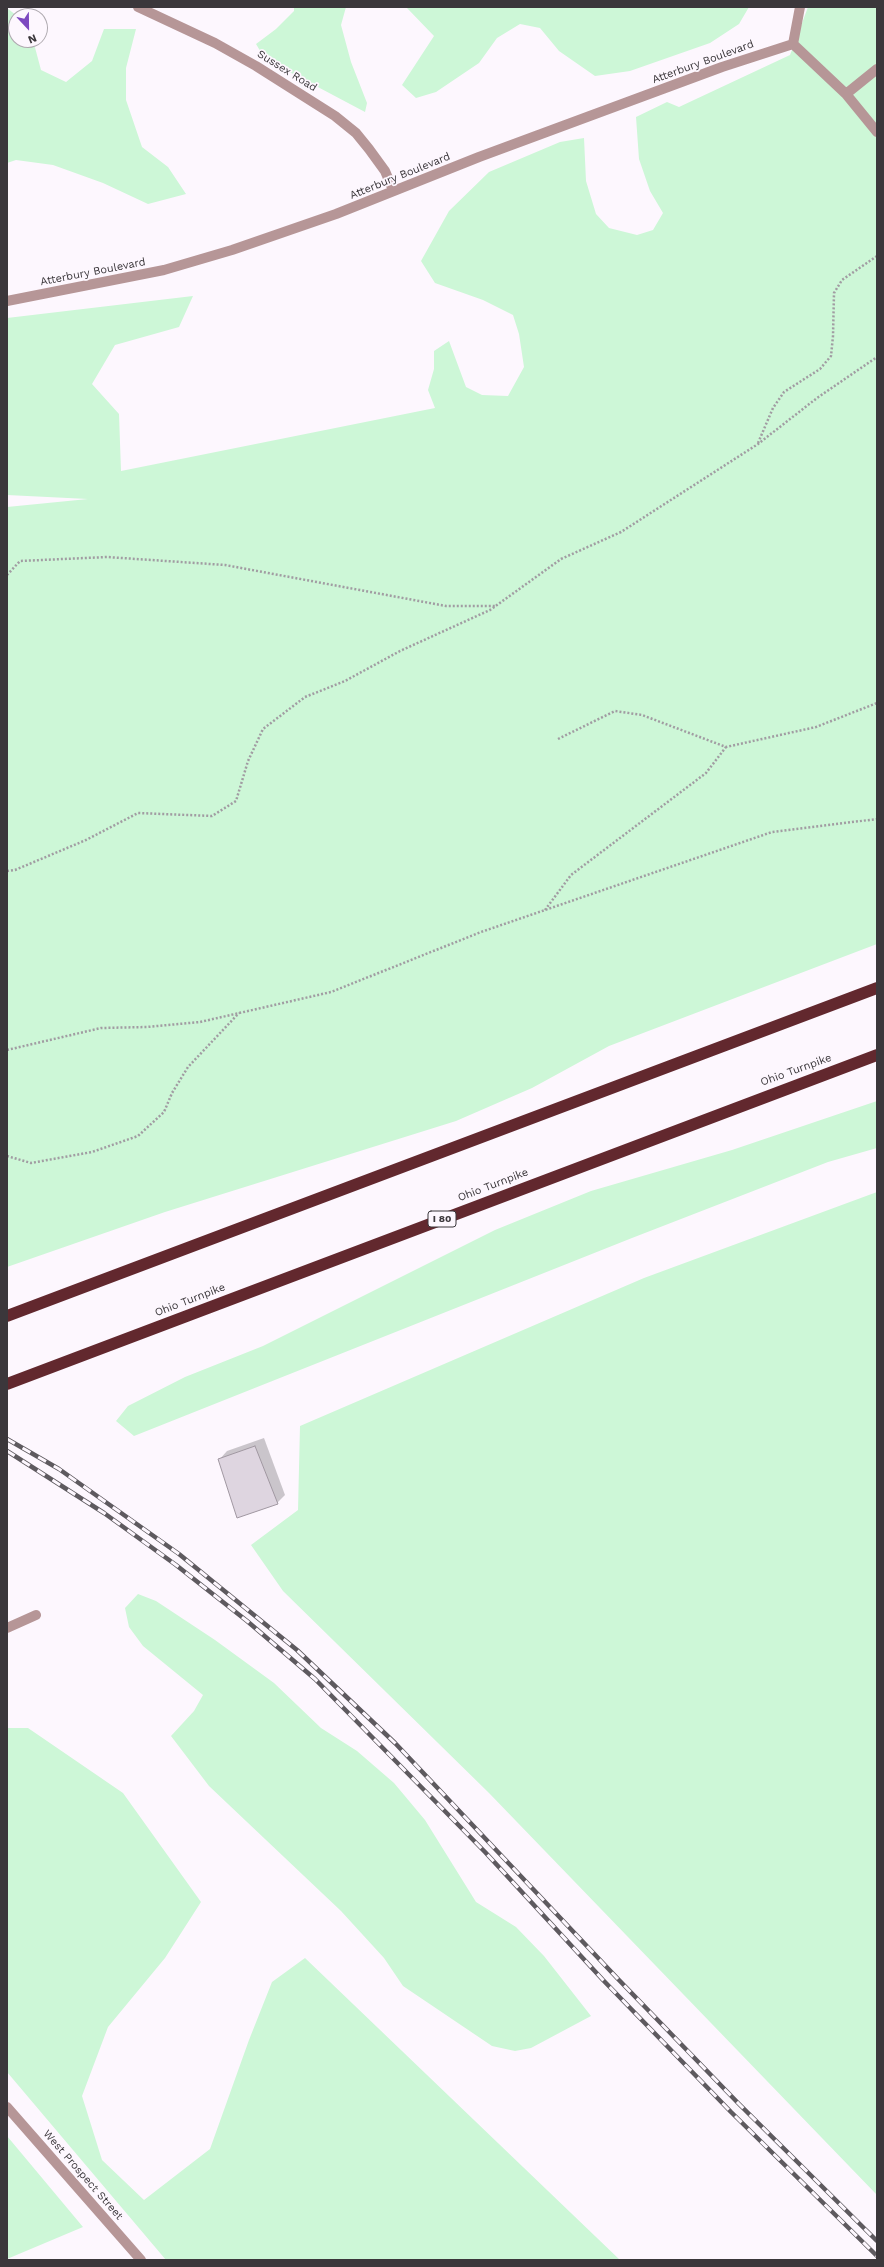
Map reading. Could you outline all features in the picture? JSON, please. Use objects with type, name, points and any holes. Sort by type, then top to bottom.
[{"type":"highway","points":[[7,1316],[877,988]]},
{"type":"highway","name":"Ohio Turnpike","points":[[7,1384],[877,1055]]},
{"type":"street","name":"Sussex Road","points":[[138,7],[215,43],[296,90],[335,116],[356,133],[369,149],[384,171],[393,190]]},
{"type":"street","points":[[800,7],[793,44],[846,94],[877,132]]},
{"type":"street","name":"Atterbury Boulevard","points":[[7,301],[164,270],[288,231],[393,190],[722,67],[793,44]]},
{"type":"street","points":[[846,94],[877,70]]},
{"type":"street","points":[[7,1628],[36,1615]]},
{"type":"street","name":"West Prospect Street","points":[[7,2107],[141,2260]]},
{"type":"path","points":[[758,444],[773,408],[784,392],[820,369],[831,356],[834,336],[834,293],[842,280],[877,256]]},
{"type":"path","points":[[7,871],[15,870],[86,840],[138,813],[212,816],[236,801],[248,761],[262,729],[305,697],[345,681],[400,651],[496,606],[561,559],[621,532],[758,444],[818,398],[877,357]]},
{"type":"path","points":[[7,575],[20,562],[106,557],[225,565],[446,606],[496,606]]},
{"type":"path","points":[[558,739],[615,711],[642,715],[726,747],[816,727],[877,702]]},
{"type":"path","points":[[545,910],[571,876],[706,773],[726,747]]},
{"type":"path","points":[[7,1050],[101,1028],[155,1026],[200,1022],[330,992],[481,932],[772,832],[877,819]]},
{"type":"path","points":[[7,1156],[31,1163],[92,1152],[138,1136],[164,1112],[172,1093],[188,1067],[239,1013]]},
{"type":"green space","points":[[294,7],[346,7],[341,25],[351,62],[367,103],[365,112],[265,59],[256,44],[276,29],[294,11]]},
{"type":"green space","points":[[400,7],[749,7],[739,24],[710,43],[630,71],[595,76],[559,51],[540,28],[520,24],[497,38],[479,63],[436,92],[416,98],[402,85],[434,36],[407,8]]},
{"type":"green space","points":[[808,7],[877,7],[877,944],[609,1046],[532,1088],[456,1121],[165,1212],[7,1267],[7,507],[88,499],[7,495],[7,318],[193,296],[179,327],[115,345],[92,384],[119,414],[121,471],[435,408],[428,390],[434,369],[434,351],[449,341],[466,387],[482,395],[508,396],[524,367],[519,334],[513,315],[483,300],[435,283],[421,261],[449,211],[489,172],[560,142],[584,138],[586,181],[596,214],[609,228],[637,235],[653,230],[663,213],[650,191],[639,159],[636,117],[667,102],[679,107],[790,55]]},
{"type":"green space","points":[[7,8],[8,48],[35,48],[41,70],[66,82],[92,61],[104,29],[136,29],[126,68],[126,100],[142,147],[168,167],[186,194],[148,204],[103,183],[53,165],[16,160],[7,163]]},
{"type":"green space","points":[[877,1101],[877,1148],[828,1162],[632,1238],[134,1436],[116,1421],[128,1406],[185,1377],[263,1346],[495,1230],[591,1191],[732,1150]]},
{"type":"green space","points":[[877,1192],[877,2195],[489,1793],[283,1591],[251,1545],[298,1510],[300,1426],[644,1278]]},
{"type":"green space","points":[[138,1594],[156,1601],[215,1640],[274,1683],[321,1728],[357,1751],[394,1783],[425,1820],[476,1902],[516,1927],[544,1956],[591,2016],[531,2048],[515,2051],[492,2046],[403,1986],[384,1958],[341,1911],[209,1786],[171,1736],[194,1711],[203,1695],[143,1646],[129,1627],[125,1608]]},
{"type":"green space","points":[[7,1728],[28,1728],[123,1793],[201,1902],[165,1958],[108,2027],[82,2096],[102,2160],[144,2200],[210,2149],[249,2040],[272,1982],[305,1958],[620,2260],[166,2260],[7,2072]]},
{"type":"green space","points":[[7,2136],[83,2227],[7,2259]]},
{"type":"building","points":[[255,1446],[278,1504],[237,1518],[218,1459]]},
{"type":"railway","points":[[7,1439],[59,1469],[179,1554],[297,1650],[395,1743],[618,1979],[739,2104],[877,2241]]},
{"type":"railway","points":[[7,1451],[104,1513],[176,1565],[247,1621],[315,1679],[485,1852],[603,1980],[731,2112],[877,2256]]}]
